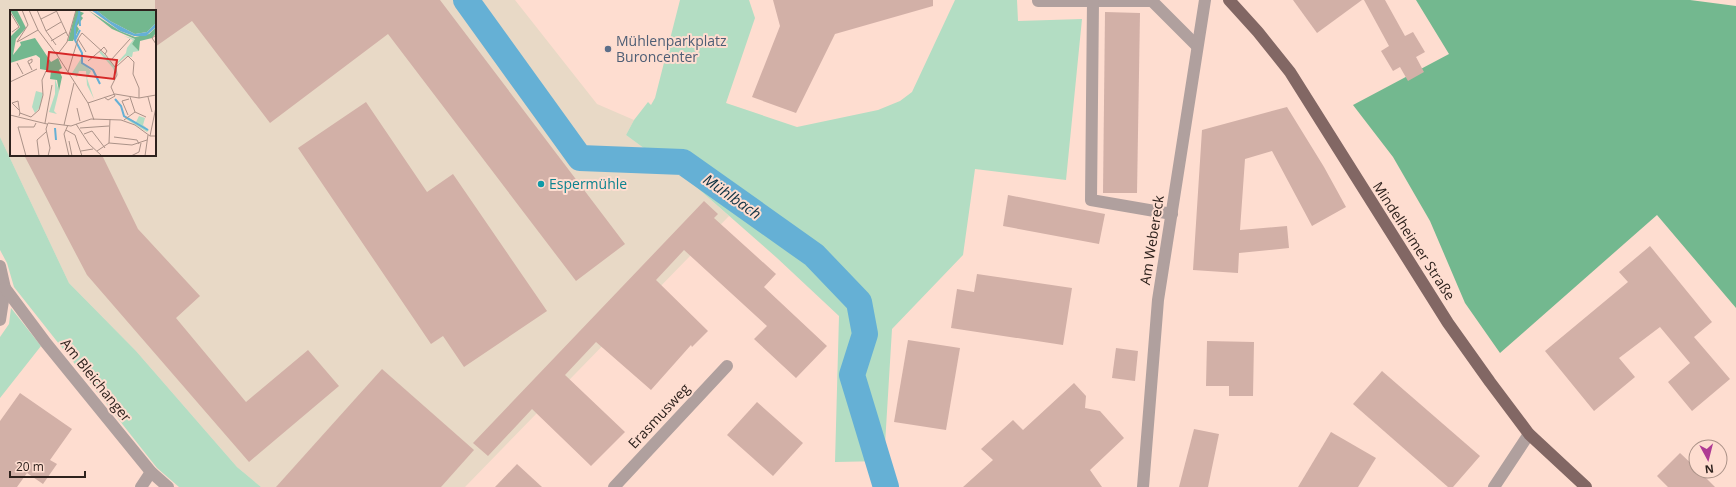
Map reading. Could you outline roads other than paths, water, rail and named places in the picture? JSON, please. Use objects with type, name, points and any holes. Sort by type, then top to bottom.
[{"type":"main road","name":"Mindelheimer Straße","points":[[1229,0],[1258,32],[1290,72],[1448,323],[1529,434],[1586,487]]},
{"type":"street","points":[[1038,0],[1152,1],[1197,46]]},
{"type":"street","name":"Am Webereck","points":[[1143,487],[1158,300],[1204,0]]},
{"type":"street","points":[[1093,1],[1091,200],[1172,214]]},
{"type":"street","name":"Am Bleichanger","points":[[0,266],[5,288],[0,320]]},
{"type":"street","name":"Am Bleichanger","points":[[5,288],[46,343],[151,472],[168,487]]},
{"type":"street","name":"Erasmusweg","points":[[614,487],[727,366]]},
{"type":"street","points":[[1494,487],[1529,434]]},
{"type":"street","points":[[141,487],[151,472]]},
{"type":"waterway","name":"Mühlbach","points":[[466,0],[580,158],[683,162],[814,255],[859,302],[865,334],[852,375],[886,487]]},
{"type":"place","name":"Mühlenparkplatz Buroncenter","points":[[608,49]]},
{"type":"place","name":"Espermühle","points":[[541,184]]}]
